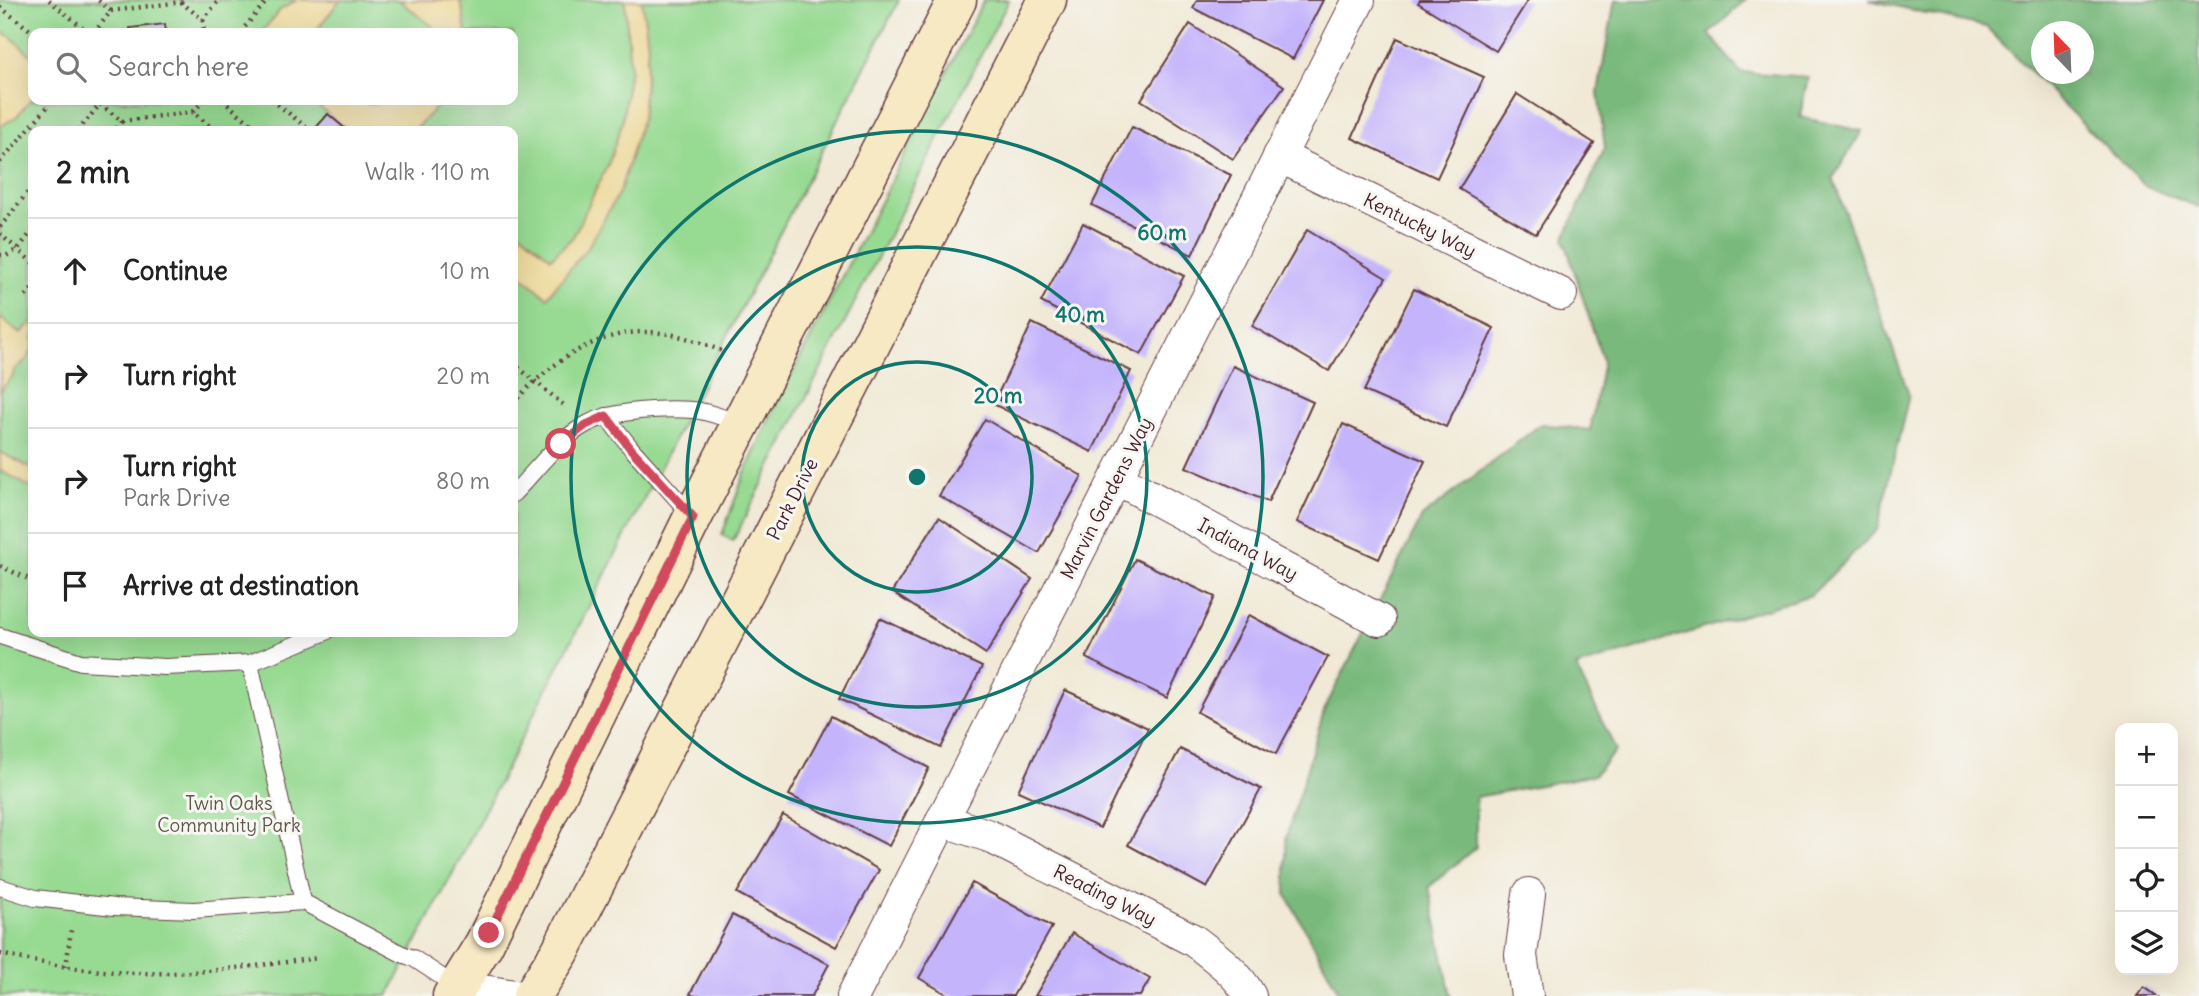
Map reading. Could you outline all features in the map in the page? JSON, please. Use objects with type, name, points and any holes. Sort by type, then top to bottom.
[{"type":"main road","points":[[458,993],[740,423],[957,0]]},
{"type":"main road","name":"Park Drive","points":[[532,996],[566,940],[1047,0]]},
{"type":"street","name":"Marvin Gardens Way","points":[[853,996],[1359,0]]},
{"type":"street","name":"Kentucky Way","points":[[1279,156],[1561,294]]},
{"type":"street","name":"Indiana Way","points":[[1116,478],[1379,620]]},
{"type":"street","name":"Reading Way","points":[[942,820],[989,836],[1193,940],[1243,983],[1250,996]]},
{"type":"street","points":[[1527,996],[1521,955],[1529,894]]},
{"type":"street","points":[[458,993],[515,996]]},
{"type":"lane","points":[[518,489],[561,444],[586,425],[606,416],[632,412],[695,410],[740,423]]},
{"type":"lane","points":[[606,416],[631,449],[693,517]]},
{"type":"lane","points":[[0,636],[81,662],[165,667],[250,663],[314,637]]},
{"type":"lane","points":[[250,663],[303,902]]},
{"type":"lane","points":[[0,887],[36,898],[114,907],[194,910],[303,902],[412,958],[458,993]]},
{"type":"path","points":[[49,0],[85,28]]},
{"type":"path","points":[[98,0],[111,11]]},
{"type":"path","points":[[204,28],[203,20],[219,0]]},
{"type":"path","points":[[244,28],[268,0]]},
{"type":"path","points":[[96,28],[111,11],[182,1],[203,20]]},
{"type":"path","points":[[0,7],[28,28]]},
{"type":"path","points":[[31,126],[49,105]]},
{"type":"path","points":[[82,126],[98,105]]},
{"type":"path","points":[[103,105],[122,121]]},
{"type":"path","points":[[118,126],[122,121],[193,113],[200,105]]},
{"type":"path","points":[[228,105],[254,126]]},
{"type":"path","points":[[278,105],[305,126]]},
{"type":"path","points":[[193,113],[210,126]]},
{"type":"path","points":[[0,162],[28,129]]},
{"type":"path","points":[[0,227],[28,192]]},
{"type":"path","points":[[0,234],[28,258]]},
{"type":"path","points":[[0,255],[5,256],[18,249],[28,236]]},
{"type":"path","points":[[518,398],[561,359],[597,340],[631,332],[668,334],[725,352]]},
{"type":"path","points":[[518,367],[586,425]]},
{"type":"path","points":[[0,566],[28,579]]},
{"type":"path","points":[[66,967],[74,902]]},
{"type":"path","points":[[0,954],[66,967],[138,973],[195,972],[319,958]]},
{"type":"green space","name":"Twin Oaks Community Park","points":[[0,0],[899,0],[447,884],[388,996],[0,996]]},
{"type":"green space","points":[[984,0],[1009,0],[733,541],[722,535],[744,475],[771,415]]},
{"type":"green space","points":[[1615,0],[1745,0],[1709,34],[1740,72],[1808,77],[1800,117],[1862,131],[1833,178],[1909,395],[1877,530],[1811,595],[1576,667],[1616,750],[1594,775],[1476,797],[1476,847],[1429,887],[1451,996],[1341,996],[1286,894],[1286,838],[1325,708],[1422,517],[1541,424],[1590,430],[1603,361],[1564,239],[1605,148],[1598,92]]},
{"type":"green space","points":[[1869,0],[2199,0],[2199,207],[2146,187],[2043,84],[2094,84],[2094,21],[2031,21],[2031,72],[1986,27]]},
{"type":"sand","points":[[297,0],[340,0],[318,28],[265,28],[280,10]]},
{"type":"sand","points":[[399,0],[459,0],[465,28],[433,27]]},
{"type":"sand","points":[[625,0],[642,0],[648,45],[642,118],[620,191],[588,247],[547,297],[518,273],[518,230],[551,258],[573,237],[609,162],[622,123],[630,68]]},
{"type":"sand","points":[[0,32],[10,36],[28,52],[28,103],[17,116],[0,127]]},
{"type":"sand","points":[[317,105],[438,105],[418,126],[342,126]]},
{"type":"sand","points":[[0,317],[20,334],[28,325],[28,357],[14,370],[13,376],[0,391]]},
{"type":"sand","points":[[0,452],[28,466],[28,486],[0,470]]},
{"type":"building","points":[[1197,0],[1323,0],[1293,59],[1193,8]]},
{"type":"building","points":[[1420,0],[1528,0],[1496,51],[1418,3]]},
{"type":"building","points":[[165,24],[165,28],[130,28]]},
{"type":"building","points":[[1190,24],[1284,86],[1233,159],[1141,100]]},
{"type":"building","points":[[1397,38],[1484,77],[1437,178],[1352,138]]},
{"type":"building","points":[[1517,94],[1594,143],[1536,234],[1459,189]]},
{"type":"building","points":[[328,114],[342,126],[318,126]]},
{"type":"building","points":[[1132,127],[1231,175],[1192,255],[1092,205]]},
{"type":"building","points":[[1083,223],[1184,276],[1141,355],[1041,302]]},
{"type":"building","points":[[1307,230],[1386,278],[1329,371],[1252,326]]},
{"type":"building","points":[[1414,289],[1494,328],[1446,427],[1364,391]]},
{"type":"building","points":[[1032,323],[1131,371],[1092,452],[993,404]]},
{"type":"building","points":[[1233,366],[1313,402],[1268,502],[1186,467]]},
{"type":"building","points":[[985,419],[1082,476],[1039,553],[939,496]]},
{"type":"building","points":[[1343,424],[1425,461],[1379,559],[1297,522]]},
{"type":"building","points":[[939,517],[1032,579],[986,654],[892,592]]},
{"type":"building","points":[[1135,559],[1215,597],[1167,698],[1086,658]]},
{"type":"building","points":[[1249,615],[1328,657],[1276,754],[1197,712]]},
{"type":"building","points":[[880,618],[982,667],[941,748],[839,699]]},
{"type":"building","points":[[1065,690],[1148,728],[1100,828],[1018,791]]},
{"type":"building","points":[[831,716],[929,768],[889,846],[789,795]]},
{"type":"building","points":[[1180,749],[1261,789],[1207,888],[1128,845]]},
{"type":"building","points":[[783,815],[879,870],[836,947],[737,893]]},
{"type":"building","points":[[972,883],[1052,927],[1013,996],[950,996],[919,978]]},
{"type":"building","points":[[732,915],[829,964],[812,996],[690,994]]},
{"type":"building","points":[[1072,933],[1150,979],[1140,996],[1035,996]]},
{"type":"building","points":[[2144,987],[2157,996],[2137,996]]},
{"type":"route","points":[[489,933],[693,517],[631,449],[606,416],[586,425],[561,444]]}]
